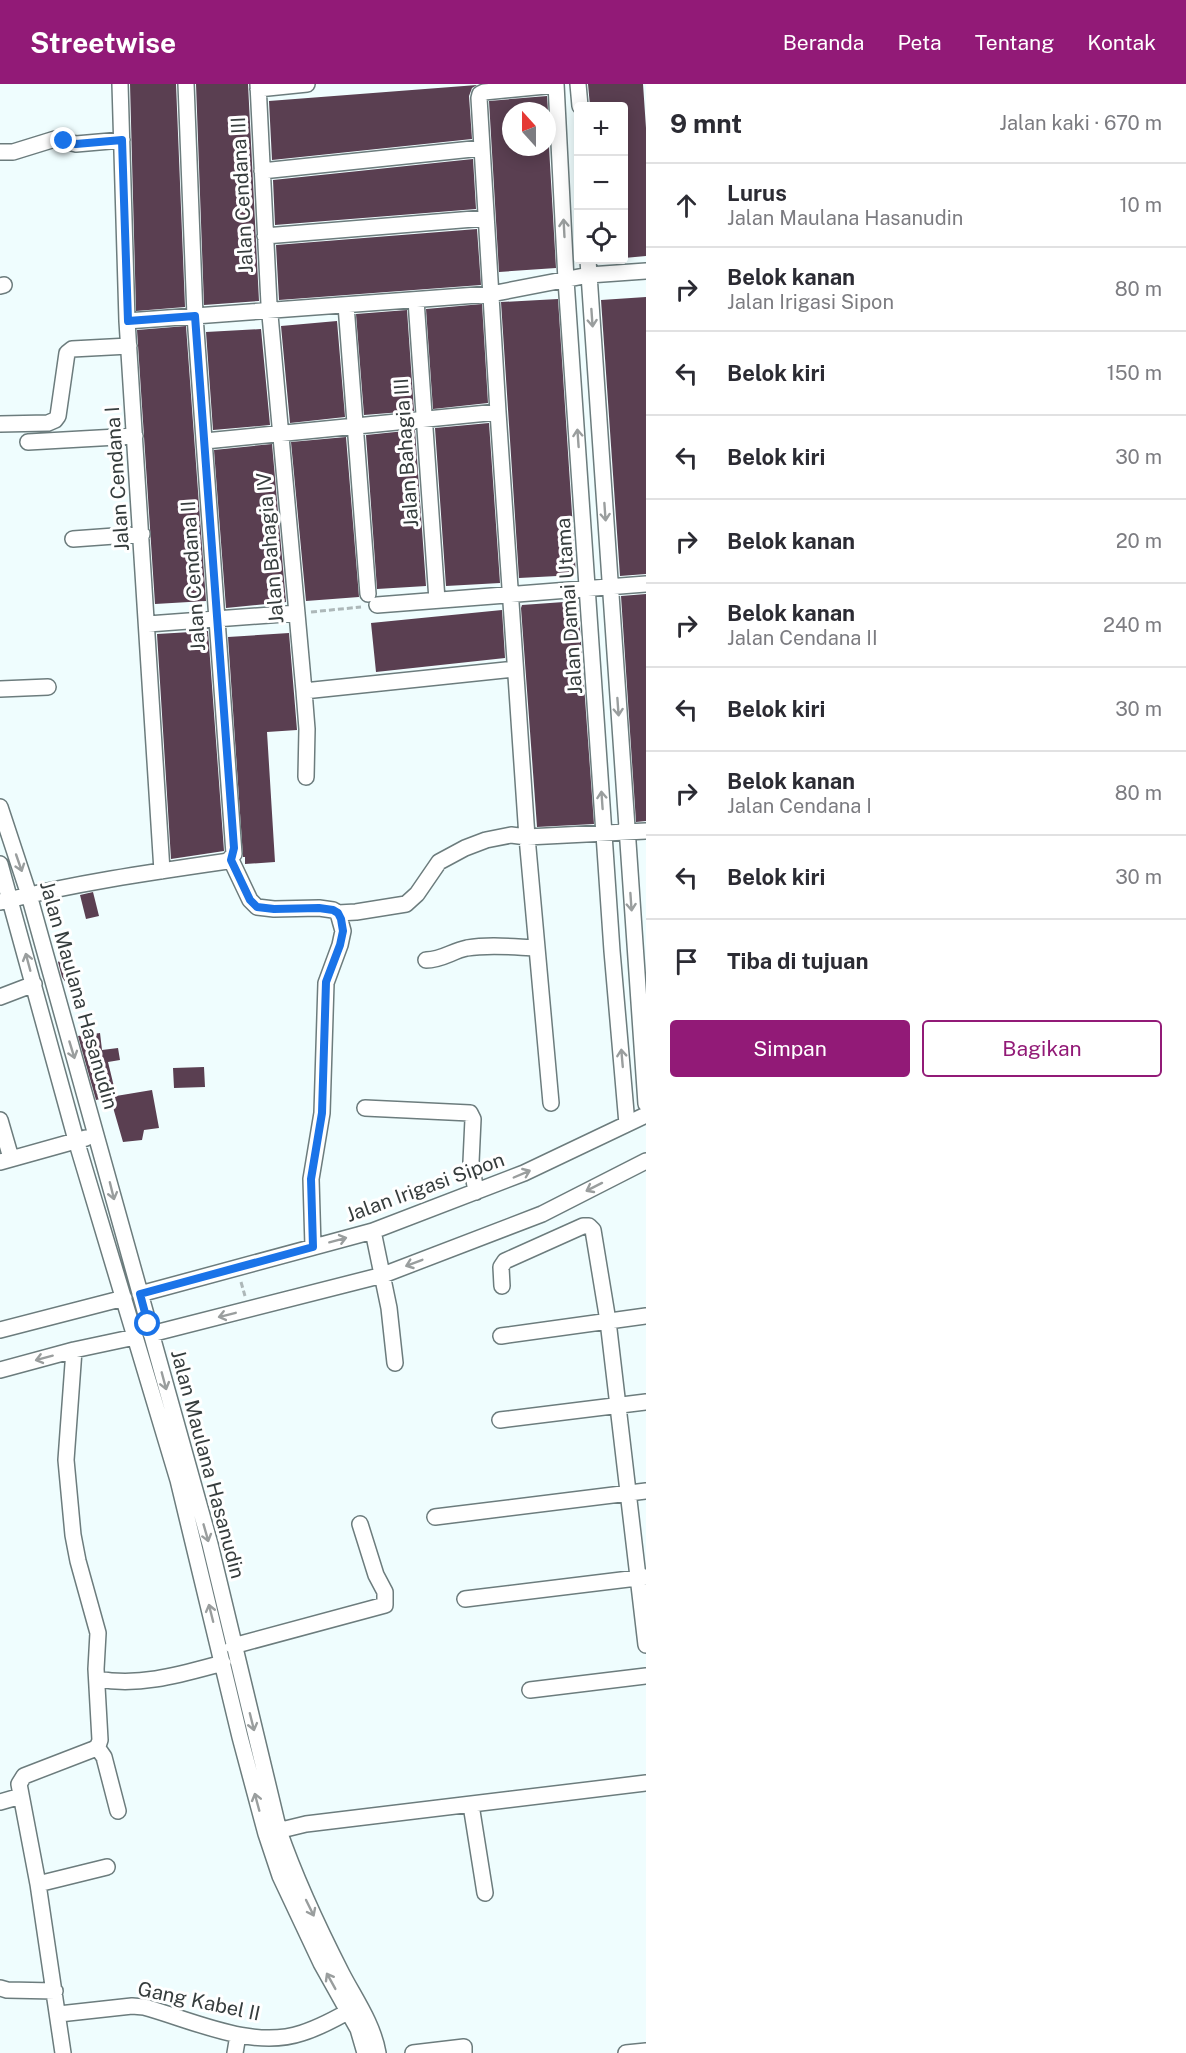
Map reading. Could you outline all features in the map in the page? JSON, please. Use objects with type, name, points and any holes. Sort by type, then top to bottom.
[{"type":"street","name":"Jalan Cendana I","points":[[120,84],[129,346],[162,871]]},
{"type":"street","name":"Jalan Cendana II","points":[[186,84],[195,316],[234,848],[231,860]]},
{"type":"street","points":[[258,86],[307,84]]},
{"type":"street","points":[[578,84],[580,102]]},
{"type":"street","points":[[551,1103],[527,837],[515,669],[480,94],[556,85]]},
{"type":"street","name":"Jalan Damai Utama","points":[[556,85],[566,280],[627,1124]]},
{"type":"street","name":"Jalan Cendana III","points":[[258,86],[269,310]]},
{"type":"street","points":[[0,152],[13,153],[55,139],[76,144],[122,140]]},
{"type":"street","points":[[262,171],[482,148]]},
{"type":"street","points":[[265,236],[486,218]]},
{"type":"street","points":[[588,264],[646,1104]]},
{"type":"street","points":[[128,321],[491,294],[589,275],[646,271]]},
{"type":"street","name":"Jalan Bahagia III","points":[[416,301],[437,600]]},
{"type":"street","points":[[346,305],[371,602],[437,600],[646,584]]},
{"type":"street","name":"Jalan Bahagia IV","points":[[269,310],[304,691],[307,729],[306,777]]},
{"type":"street","points":[[0,423],[48,423],[55,420],[58,416],[67,353],[72,349],[129,346]]},
{"type":"street","points":[[205,441],[498,411]]},
{"type":"street","points":[[28,442],[135,436]]},
{"type":"street","points":[[73,539],[142,534]]},
{"type":"street","points":[[148,624],[297,613]]},
{"type":"street","points":[[304,691],[515,669]]},
{"type":"street","points":[[0,689],[48,687]]},
{"type":"street","name":"Jalan Maulana Hasanudin","points":[[0,807],[29,895],[210,1544],[278,1831],[280,1876],[307,1935],[358,2029],[365,2053]]},
{"type":"street","points":[[6,901],[231,860],[250,900],[257,907],[319,908],[338,913],[387,908],[406,904],[417,894],[439,862],[486,840],[511,835],[527,837],[646,831]]},
{"type":"street","name":"Jalan Maulana Hasanudin","points":[[0,864],[6,901],[34,984],[64,1094],[72,1142],[120,1302],[178,1480],[217,1664],[240,1737],[278,1831]]},
{"type":"street","points":[[313,1247],[311,1179],[322,1113],[326,982],[343,931],[338,913]]},
{"type":"street","points":[[426,960],[443,958],[465,948],[508,946],[537,948]]},
{"type":"street","points":[[3,996],[34,984]]},
{"type":"street","points":[[64,1094],[83,1088]]},
{"type":"street","points":[[364,1108],[470,1113],[473,1119],[471,1162],[476,1192]]},
{"type":"street","name":"Jalan Irigasi Sipon","points":[[140,1296],[313,1247],[374,1233],[524,1173],[646,1115]]},
{"type":"street","points":[[0,1120],[5,1160],[97,1134]]},
{"type":"street","points":[[150,1329],[382,1272],[542,1214],[646,1161]]},
{"type":"street","points":[[502,1286],[503,1262],[586,1225],[595,1232],[608,1321],[627,1493],[642,1577],[646,1646]]},
{"type":"street","points":[[374,1233],[395,1344],[395,1363]]},
{"type":"street","points":[[0,1330],[120,1302]]},
{"type":"street","points":[[501,1336],[646,1316]]},
{"type":"street","points":[[0,1370],[132,1335]]},
{"type":"street","points":[[74,1350],[66,1460],[78,1561],[98,1634],[100,1736],[97,1747]]},
{"type":"street","points":[[500,1420],[646,1402]]},
{"type":"street","points":[[435,1517],[646,1491]]},
{"type":"street","points":[[233,1646],[385,1605],[385,1592],[376,1575],[360,1524]]},
{"type":"street","points":[[465,1599],[642,1577]]},
{"type":"street","points":[[98,1679],[130,1682],[180,1674],[217,1664]]},
{"type":"street","points":[[530,1690],[646,1676]]},
{"type":"street","points":[[63,2053],[38,1884],[19,1781],[24,1776],[97,1747]]},
{"type":"street","points":[[97,1747],[104,1757],[118,1811]]},
{"type":"street","points":[[278,1831],[306,1824],[646,1783]]},
{"type":"street","points":[[0,1802],[21,1797]]},
{"type":"street","points":[[471,1805],[485,1893]]},
{"type":"street","points":[[38,1884],[107,1867]]},
{"type":"street","points":[[0,1988],[15,1991],[55,1991]]},
{"type":"street","name":"Gang Kabel II","points":[[59,2014],[132,2006],[144,2007],[238,2035],[290,2036],[312,2029],[348,2011]]},
{"type":"street","name":"Jalan Maulana Hasanudin","points":[[348,2011],[370,2025],[378,2053]]},
{"type":"street","points":[[235,2053],[238,2035]]},
{"type":"street","points":[[413,2053],[464,2047],[464,2053]]},
{"type":"street","points":[[626,2053],[646,2051]]},
{"type":"path","points":[[297,613],[371,602]]},
{"type":"path","points":[[240,1278],[246,1300]]},
{"type":"building","points":[[130,84],[176,84],[185,307],[136,311]]},
{"type":"building","points":[[196,84],[248,84],[259,301],[204,305]]},
{"type":"building","points":[[588,84],[643,84],[646,128],[646,256],[628,258],[628,102],[590,102]]},
{"type":"building","points":[[477,85],[472,88],[469,96],[472,139],[272,160],[269,101]]},
{"type":"building","points":[[547,96],[547,102],[502,102],[502,156],[550,156],[556,268],[499,272],[489,101]]},
{"type":"building","points":[[473,159],[476,209],[275,225],[273,180]]},
{"type":"building","points":[[477,229],[481,285],[279,300],[276,245]]},
{"type":"building","points":[[646,297],[646,574],[620,576],[601,300]]},
{"type":"building","points":[[558,299],[576,575],[519,578],[501,302]]},
{"type":"building","points":[[482,304],[488,403],[433,409],[426,309]]},
{"type":"building","points":[[407,310],[414,411],[364,415],[356,314]]},
{"type":"building","points":[[337,321],[345,417],[290,423],[281,326]]},
{"type":"building","points":[[186,326],[206,601],[155,604],[137,330]]},
{"type":"building","points":[[261,329],[270,425],[213,430],[206,332]]},
{"type":"building","points":[[489,423],[500,583],[446,586],[435,428]]},
{"type":"building","points":[[415,430],[426,586],[377,589],[366,435]]},
{"type":"building","points":[[346,437],[359,597],[306,601],[291,442]]},
{"type":"building","points":[[272,444],[286,602],[226,608],[214,450]]},
{"type":"building","points":[[646,594],[646,821],[636,822],[621,596]]},
{"type":"building","points":[[578,601],[594,824],[537,827],[521,608],[522,605]]},
{"type":"building","points":[[502,610],[505,658],[376,672],[371,623]]},
{"type":"building","points":[[208,631],[224,851],[171,859],[157,634]]},
{"type":"building","points":[[289,633],[297,730],[267,732],[275,862],[245,864],[228,637]]},
{"type":"building","points":[[93,892],[99,916],[86,919],[80,895]]},
{"type":"building","points":[[65,956],[79,972],[66,983],[58,962]]},
{"type":"building","points":[[100,1033],[102,1050],[118,1048],[120,1060],[108,1062],[116,1095],[96,1100],[78,1036]]},
{"type":"building","points":[[204,1067],[205,1087],[174,1088],[173,1068]]},
{"type":"building","points":[[152,1090],[159,1128],[144,1130],[142,1140],[123,1142],[110,1097]]},
{"type":"route","points":[[64,141],[76,144],[122,140],[128,321],[195,316],[234,848],[231,860],[250,900],[257,907],[333,910],[341,919],[343,931],[326,982],[322,1113],[310,1198],[313,1247],[140,1294],[148,1324]]}]
